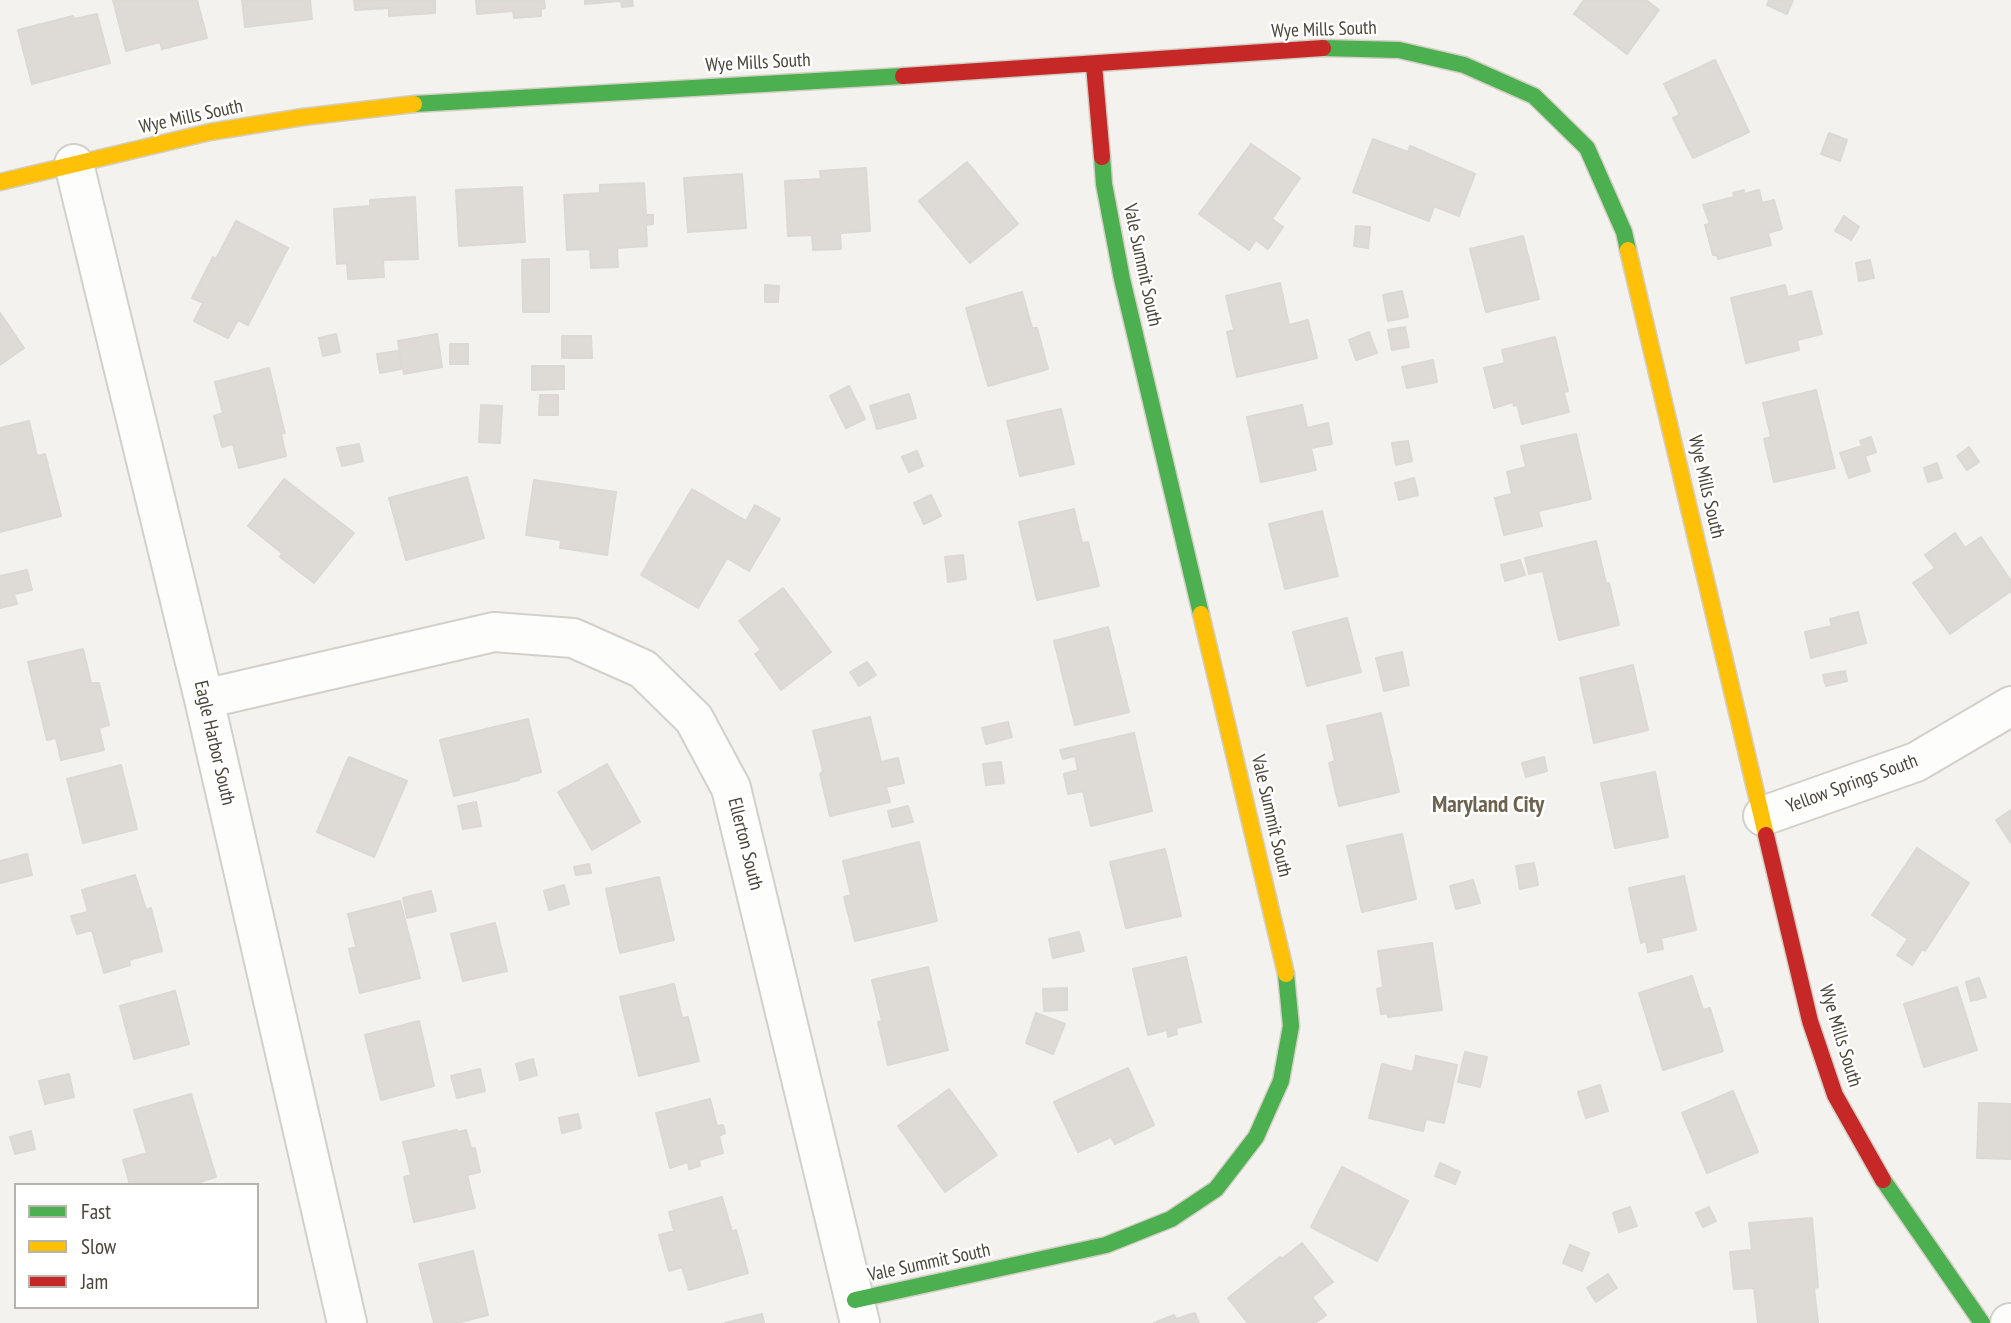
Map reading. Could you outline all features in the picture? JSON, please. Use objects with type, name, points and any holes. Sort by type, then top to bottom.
[{"type":"street","name":"Wye Mills South","points":[[0,182],[210,132],[303,117],[417,104],[1094,65],[1341,47],[1399,50],[1464,65],[1534,96],[1587,148],[1624,232],[1810,1021],[1835,1095],[1872,1164],[1982,1323]]},
{"type":"street","name":"Vale Summit South","points":[[858,1312],[1106,1245],[1171,1219],[1216,1189],[1256,1136],[1281,1082],[1291,1026],[1287,976],[1122,279],[1104,184],[1094,65]]},
{"type":"street","name":"Eagle Harbor South","points":[[74,164],[204,698],[348,1323]]},
{"type":"street","name":"Ellerton South","points":[[204,698],[494,632],[573,638],[643,669],[694,719],[731,788],[858,1312]]},
{"type":"street","name":"Yellow Springs South","points":[[1763,816],[1916,762],[2011,706]]},
{"type":"building","points":[[113,0],[197,0],[207,38],[162,49],[160,42],[126,51]]},
{"type":"building","points":[[242,0],[310,0],[312,19],[245,27]]},
{"type":"building","points":[[354,0],[435,0],[435,13],[389,16],[389,8],[355,10]]},
{"type":"building","points":[[476,0],[544,0],[545,8],[541,9],[541,16],[514,18],[513,11],[477,14]]},
{"type":"building","points":[[585,0],[632,0],[633,6],[622,7],[621,1],[585,4]]},
{"type":"building","points":[[1584,0],[1646,0],[1659,10],[1627,54],[1574,14]]},
{"type":"building","points":[[1769,0],[1793,0],[1787,14],[1767,5]]},
{"type":"building","points":[[97,14],[110,63],[32,84],[18,30],[73,16],[74,19]]},
{"type":"building","points":[[1715,60],[1749,132],[1693,158],[1673,118],[1680,115],[1664,84]]},
{"type":"building","points":[[1829,133],[1847,140],[1840,161],[1821,154]]},
{"type":"building","points":[[1373,139],[1408,152],[1410,146],[1475,174],[1459,216],[1434,206],[1429,221],[1353,192]]},
{"type":"building","points":[[1251,144],[1300,178],[1272,219],[1283,227],[1268,249],[1256,240],[1249,250],[1199,214]]},
{"type":"building","points":[[967,162],[1018,224],[970,263],[919,201]]},
{"type":"building","points":[[866,168],[870,231],[840,233],[841,249],[813,250],[812,235],[788,236],[785,181],[821,179],[820,171]]},
{"type":"building","points":[[742,174],[746,228],[688,232],[684,178]]},
{"type":"building","points":[[644,183],[646,215],[653,215],[653,224],[646,225],[647,246],[617,248],[618,267],[591,268],[590,249],[567,250],[564,195],[600,193],[600,185]]},
{"type":"building","points":[[522,187],[525,242],[459,246],[456,190]]},
{"type":"building","points":[[1744,190],[1744,194],[1759,190],[1762,203],[1774,200],[1782,229],[1768,233],[1771,245],[1718,259],[1717,255],[1713,255],[1705,225],[1710,224],[1703,205],[1734,197],[1733,193]]},
{"type":"building","points":[[415,197],[418,259],[383,260],[384,277],[348,279],[347,263],[337,264],[334,209],[370,206],[370,200]]},
{"type":"building","points":[[1844,216],[1859,227],[1851,240],[1835,231]]},
{"type":"building","points":[[236,221],[288,248],[248,325],[238,320],[228,338],[194,321],[203,303],[192,298],[213,257],[216,259]]},
{"type":"building","points":[[1356,226],[1370,227],[1368,248],[1354,246]]},
{"type":"building","points":[[1523,236],[1539,299],[1486,312],[1470,249]]},
{"type":"building","points":[[549,259],[549,312],[523,312],[522,260]]},
{"type":"building","points":[[1870,260],[1874,278],[1859,281],[1856,263]]},
{"type":"building","points":[[1280,283],[1289,325],[1308,320],[1317,358],[1237,377],[1227,332],[1234,330],[1226,296]]},
{"type":"building","points":[[765,285],[779,286],[778,302],[765,302]]},
{"type":"building","points":[[1785,285],[1788,297],[1811,291],[1822,334],[1797,340],[1799,350],[1746,363],[1731,298]]},
{"type":"building","points":[[1402,291],[1408,317],[1388,321],[1383,295]]},
{"type":"building","points":[[1022,292],[1032,328],[1037,328],[1048,369],[988,386],[966,308]]},
{"type":"building","points":[[0,313],[24,348],[0,365]]},
{"type":"building","points":[[1405,327],[1409,347],[1392,350],[1388,330]]},
{"type":"building","points":[[1369,332],[1377,353],[1356,360],[1349,340]]},
{"type":"building","points":[[336,334],[340,352],[323,356],[319,338]]},
{"type":"building","points":[[437,334],[442,367],[404,374],[398,341]]},
{"type":"building","points":[[562,336],[591,336],[592,358],[562,358]]},
{"type":"building","points":[[1555,337],[1568,391],[1564,392],[1569,412],[1522,424],[1517,404],[1514,406],[1513,402],[1494,408],[1484,368],[1505,363],[1502,350]]},
{"type":"building","points":[[450,344],[468,344],[468,364],[450,364]]},
{"type":"building","points":[[398,351],[401,369],[380,373],[377,354]]},
{"type":"building","points":[[1433,360],[1437,382],[1407,388],[1402,367]]},
{"type":"building","points":[[532,366],[564,366],[564,389],[532,390]]},
{"type":"building","points":[[269,368],[285,433],[281,434],[286,456],[239,468],[233,444],[222,447],[214,416],[223,413],[215,382]]},
{"type":"building","points":[[849,386],[865,419],[846,428],[830,396]]},
{"type":"building","points":[[1816,390],[1835,468],[1774,482],[1764,439],[1771,437],[1763,403]]},
{"type":"building","points":[[909,394],[916,418],[877,429],[870,406]]},
{"type":"building","points":[[540,395],[558,395],[558,415],[539,415]]},
{"type":"building","points":[[481,405],[502,406],[500,443],[479,442]]},
{"type":"building","points":[[1302,405],[1307,428],[1328,423],[1332,444],[1311,448],[1316,470],[1261,482],[1247,417]]},
{"type":"building","points":[[1061,409],[1074,464],[1020,476],[1007,421]]},
{"type":"building","points":[[29,421],[37,456],[45,454],[61,516],[0,532],[0,428]]},
{"type":"building","points":[[1576,434],[1591,499],[1538,511],[1542,526],[1504,535],[1495,498],[1512,494],[1507,472],[1526,467],[1521,446]]},
{"type":"building","points":[[1871,437],[1876,452],[1865,456],[1870,471],[1849,478],[1840,453],[1862,446],[1860,441]]},
{"type":"building","points":[[1408,441],[1412,461],[1396,465],[1392,443]]},
{"type":"building","points":[[359,444],[363,461],[342,466],[337,448]]},
{"type":"building","points":[[1969,447],[1979,462],[1967,470],[1957,456]]},
{"type":"building","points":[[917,451],[923,466],[909,472],[902,457]]},
{"type":"building","points":[[1937,463],[1942,478],[1928,482],[1924,468]]},
{"type":"building","points":[[467,477],[484,538],[406,560],[389,498]]},
{"type":"building","points":[[1414,478],[1418,495],[1399,500],[1395,483]]},
{"type":"building","points":[[284,479],[354,533],[314,583],[280,557],[282,553],[248,526]]},
{"type":"building","points":[[534,480],[616,492],[607,555],[560,548],[561,540],[526,535]]},
{"type":"building","points":[[692,489],[746,521],[755,505],[780,519],[749,571],[727,558],[698,608],[641,575]]},
{"type":"building","points":[[931,495],[941,516],[924,524],[914,503]]},
{"type":"building","points":[[1074,509],[1082,543],[1088,542],[1099,586],[1037,600],[1019,522]]},
{"type":"building","points":[[1322,511],[1338,576],[1285,589],[1269,524]]},
{"type":"building","points":[[1955,533],[1965,548],[1981,537],[2011,581],[2011,591],[1950,634],[1913,583],[1935,568],[1925,555]]},
{"type":"building","points":[[1596,541],[1619,625],[1559,640],[1543,571],[1529,574],[1525,558]]},
{"type":"building","points":[[963,555],[966,579],[948,582],[945,557]]},
{"type":"building","points":[[1520,560],[1525,575],[1505,581],[1501,565]]},
{"type":"building","points":[[27,570],[32,590],[14,594],[17,604],[0,608],[0,576]]},
{"type":"building","points":[[783,588],[831,652],[781,690],[755,654],[761,650],[739,621]]},
{"type":"building","points":[[1858,612],[1866,643],[1811,658],[1805,632],[1832,626],[1830,619]]},
{"type":"building","points":[[1347,618],[1361,672],[1307,686],[1293,632]]},
{"type":"building","points":[[1108,627],[1129,712],[1075,725],[1054,641]]},
{"type":"building","points":[[83,649],[91,683],[99,683],[109,725],[99,728],[104,750],[61,760],[56,738],[47,740],[28,662]]},
{"type":"building","points":[[1402,652],[1409,685],[1384,691],[1376,658]]},
{"type":"building","points":[[867,662],[876,675],[859,686],[850,672]]},
{"type":"building","points":[[1633,665],[1648,730],[1594,743],[1580,678]]},
{"type":"building","points":[[1845,671],[1847,681],[1826,686],[1823,675]]},
{"type":"building","points":[[1381,713],[1399,792],[1339,806],[1329,763],[1335,761],[1327,726]]},
{"type":"building","points":[[870,717],[881,762],[898,758],[904,783],[886,787],[890,802],[830,816],[813,731]]},
{"type":"building","points":[[528,719],[541,772],[454,796],[440,740]]},
{"type":"building","points":[[1008,722],[1012,737],[986,744],[982,728]]},
{"type":"building","points":[[1134,733],[1152,811],[1091,826],[1083,791],[1068,794],[1064,774],[1078,770],[1075,756],[1063,759],[1060,750]]},
{"type":"building","points":[[349,757],[407,781],[374,857],[317,832]]},
{"type":"building","points":[[1544,757],[1547,771],[1526,777],[1522,763]]},
{"type":"building","points":[[1001,762],[1004,783],[986,785],[983,764]]},
{"type":"building","points":[[607,764],[640,822],[592,850],[558,792]]},
{"type":"building","points":[[121,765],[137,829],[83,843],[67,779]]},
{"type":"building","points":[[1655,772],[1668,837],[1615,848],[1601,783]]},
{"type":"building","points":[[476,802],[481,826],[463,829],[458,806]]},
{"type":"building","points":[[908,806],[913,822],[892,827],[888,811]]},
{"type":"building","points":[[2011,810],[2011,843],[1996,820]]},
{"type":"building","points":[[1402,834],[1416,899],[1362,912],[1347,846]]},
{"type":"building","points":[[919,842],[937,921],[855,941],[844,897],[851,895],[843,861]]},
{"type":"building","points":[[1917,848],[1969,883],[1925,951],[1922,949],[1912,965],[1897,955],[1908,939],[1872,915]]},
{"type":"building","points":[[1165,849],[1181,916],[1126,928],[1110,862]]},
{"type":"building","points":[[27,854],[32,875],[0,883],[0,861]]},
{"type":"building","points":[[1534,863],[1538,885],[1520,889],[1516,866]]},
{"type":"building","points":[[589,864],[591,873],[576,875],[574,867]]},
{"type":"building","points":[[135,875],[146,910],[151,908],[162,951],[129,960],[130,965],[104,973],[92,930],[77,934],[71,916],[88,912],[82,890]]},
{"type":"building","points":[[1684,876],[1696,930],[1661,938],[1663,949],[1648,952],[1646,941],[1641,943],[1629,888]]},
{"type":"building","points":[[659,877],[674,940],[620,953],[606,889]]},
{"type":"building","points":[[1473,880],[1480,903],[1456,909],[1450,886]]},
{"type":"building","points":[[564,885],[569,904],[549,910],[544,891]]},
{"type":"building","points":[[431,891],[436,911],[407,918],[403,898]]},
{"type":"building","points":[[400,901],[420,978],[360,993],[349,949],[356,947],[348,914]]},
{"type":"building","points":[[495,923],[507,971],[463,981],[451,934]]},
{"type":"building","points":[[1079,932],[1084,951],[1053,958],[1049,939]]},
{"type":"building","points":[[1432,943],[1442,1010],[1388,1017],[1387,1013],[1381,1014],[1377,989],[1383,987],[1378,951]]},
{"type":"building","points":[[1186,957],[1201,1022],[1176,1028],[1177,1034],[1168,1037],[1167,1030],[1148,1035],[1133,969]]},
{"type":"building","points":[[928,967],[948,1050],[888,1065],[878,1022],[882,1021],[872,980]]},
{"type":"building","points":[[1692,976],[1703,1010],[1710,1008],[1723,1051],[1663,1070],[1639,993]]},
{"type":"building","points":[[1979,978],[1986,997],[1971,1001],[1966,982]]},
{"type":"building","points":[[674,984],[682,1018],[688,1017],[699,1061],[639,1076],[620,997]]},
{"type":"building","points":[[1957,987],[1977,1050],[1924,1067],[1904,1004]]},
{"type":"building","points":[[1067,988],[1067,1010],[1044,1011],[1043,989]]},
{"type":"building","points":[[175,991],[189,1044],[134,1059],[120,1006]]},
{"type":"building","points":[[1036,1013],[1065,1024],[1053,1054],[1026,1043]]},
{"type":"building","points":[[419,1021],[434,1086],[381,1100],[365,1035]]},
{"type":"building","points":[[1465,1052],[1487,1057],[1480,1087],[1458,1082]]},
{"type":"building","points":[[1416,1056],[1457,1065],[1444,1123],[1426,1119],[1423,1131],[1369,1118],[1382,1064],[1413,1072]]},
{"type":"building","points":[[533,1059],[537,1075],[520,1080],[516,1064]]},
{"type":"building","points":[[1128,1068],[1154,1125],[1115,1144],[1111,1137],[1078,1152],[1054,1102]]},
{"type":"building","points":[[480,1069],[485,1091],[457,1098],[451,1076]]},
{"type":"building","points":[[69,1074],[74,1097],[45,1104],[39,1081]]},
{"type":"building","points":[[1600,1085],[1608,1111],[1586,1118],[1578,1092]]},
{"type":"building","points":[[949,1089],[997,1155],[945,1192],[898,1126]]},
{"type":"building","points":[[1733,1091],[1758,1152],[1707,1173],[1682,1113]]},
{"type":"building","points":[[191,1094],[216,1177],[196,1183],[129,1183],[123,1160],[147,1153],[134,1110]]},
{"type":"building","points":[[710,1099],[717,1126],[723,1125],[725,1133],[719,1136],[723,1153],[699,1160],[700,1166],[689,1169],[688,1162],[670,1168],[656,1113]]},
{"type":"building","points":[[1979,1103],[2011,1104],[2011,1159],[1977,1158]]},
{"type":"building","points":[[578,1114],[581,1128],[562,1133],[559,1118]]},
{"type":"building","points":[[466,1130],[471,1148],[475,1148],[480,1172],[467,1175],[475,1208],[414,1222],[404,1177],[411,1175],[403,1142]]},
{"type":"building","points":[[31,1131],[35,1149],[15,1154],[10,1137]]},
{"type":"building","points":[[1440,1163],[1460,1172],[1455,1184],[1435,1176]]},
{"type":"building","points":[[1342,1167],[1408,1201],[1377,1261],[1311,1227]]},
{"type":"building","points":[[722,1197],[732,1232],[736,1230],[748,1273],[689,1290],[682,1267],[669,1271],[659,1235],[674,1231],[669,1212]]},
{"type":"building","points":[[1630,1207],[1637,1226],[1619,1232],[1613,1213]]},
{"type":"building","points":[[1709,1207],[1716,1221],[1703,1227],[1696,1213]]},
{"type":"building","points":[[1812,1218],[1818,1323],[1758,1323],[1754,1288],[1734,1289],[1730,1252],[1752,1250],[1749,1223]]},
{"type":"building","points":[[1302,1243],[1333,1282],[1312,1297],[1326,1315],[1315,1323],[1248,1323],[1228,1298]]},
{"type":"building","points":[[1570,1245],[1589,1253],[1582,1271],[1563,1263]]},
{"type":"building","points":[[473,1251],[488,1315],[457,1323],[434,1323],[419,1264]]},
{"type":"building","points":[[1608,1274],[1617,1288],[1596,1302],[1587,1288]]},
{"type":"building","points":[[1195,1313],[1199,1323],[1154,1323],[1174,1315],[1176,1319]]},
{"type":"building","points":[[762,1314],[764,1323],[725,1323]]},
{"type":"traffic: fast","points":[[1323,48],[1399,50],[1464,65],[1534,96],[1587,148],[1624,232],[1628,250]]},
{"type":"traffic: fast","points":[[414,104],[903,76]]},
{"type":"traffic: fast","points":[[1102,157],[1104,184],[1122,279],[1201,614]]},
{"type":"traffic: fast","points":[[855,1300],[1106,1245],[1171,1219],[1216,1189],[1256,1137],[1281,1081],[1291,1026],[1286,974]]},
{"type":"traffic: fast","points":[[1883,1180],[1982,1323]]},
{"type":"traffic: slow","points":[[0,182],[210,132],[303,117],[414,104]]},
{"type":"traffic: slow","points":[[1628,250],[1766,835]]},
{"type":"traffic: slow","points":[[1201,614],[1286,974]]},
{"type":"traffic: jam","points":[[903,76],[1323,48]]},
{"type":"traffic: jam","points":[[1094,65],[1102,157]]},
{"type":"traffic: jam","points":[[1766,835],[1810,1021],[1835,1095],[1883,1180]]},
{"type":"district","name":"Maryland City","points":[[1488,805]]}]
